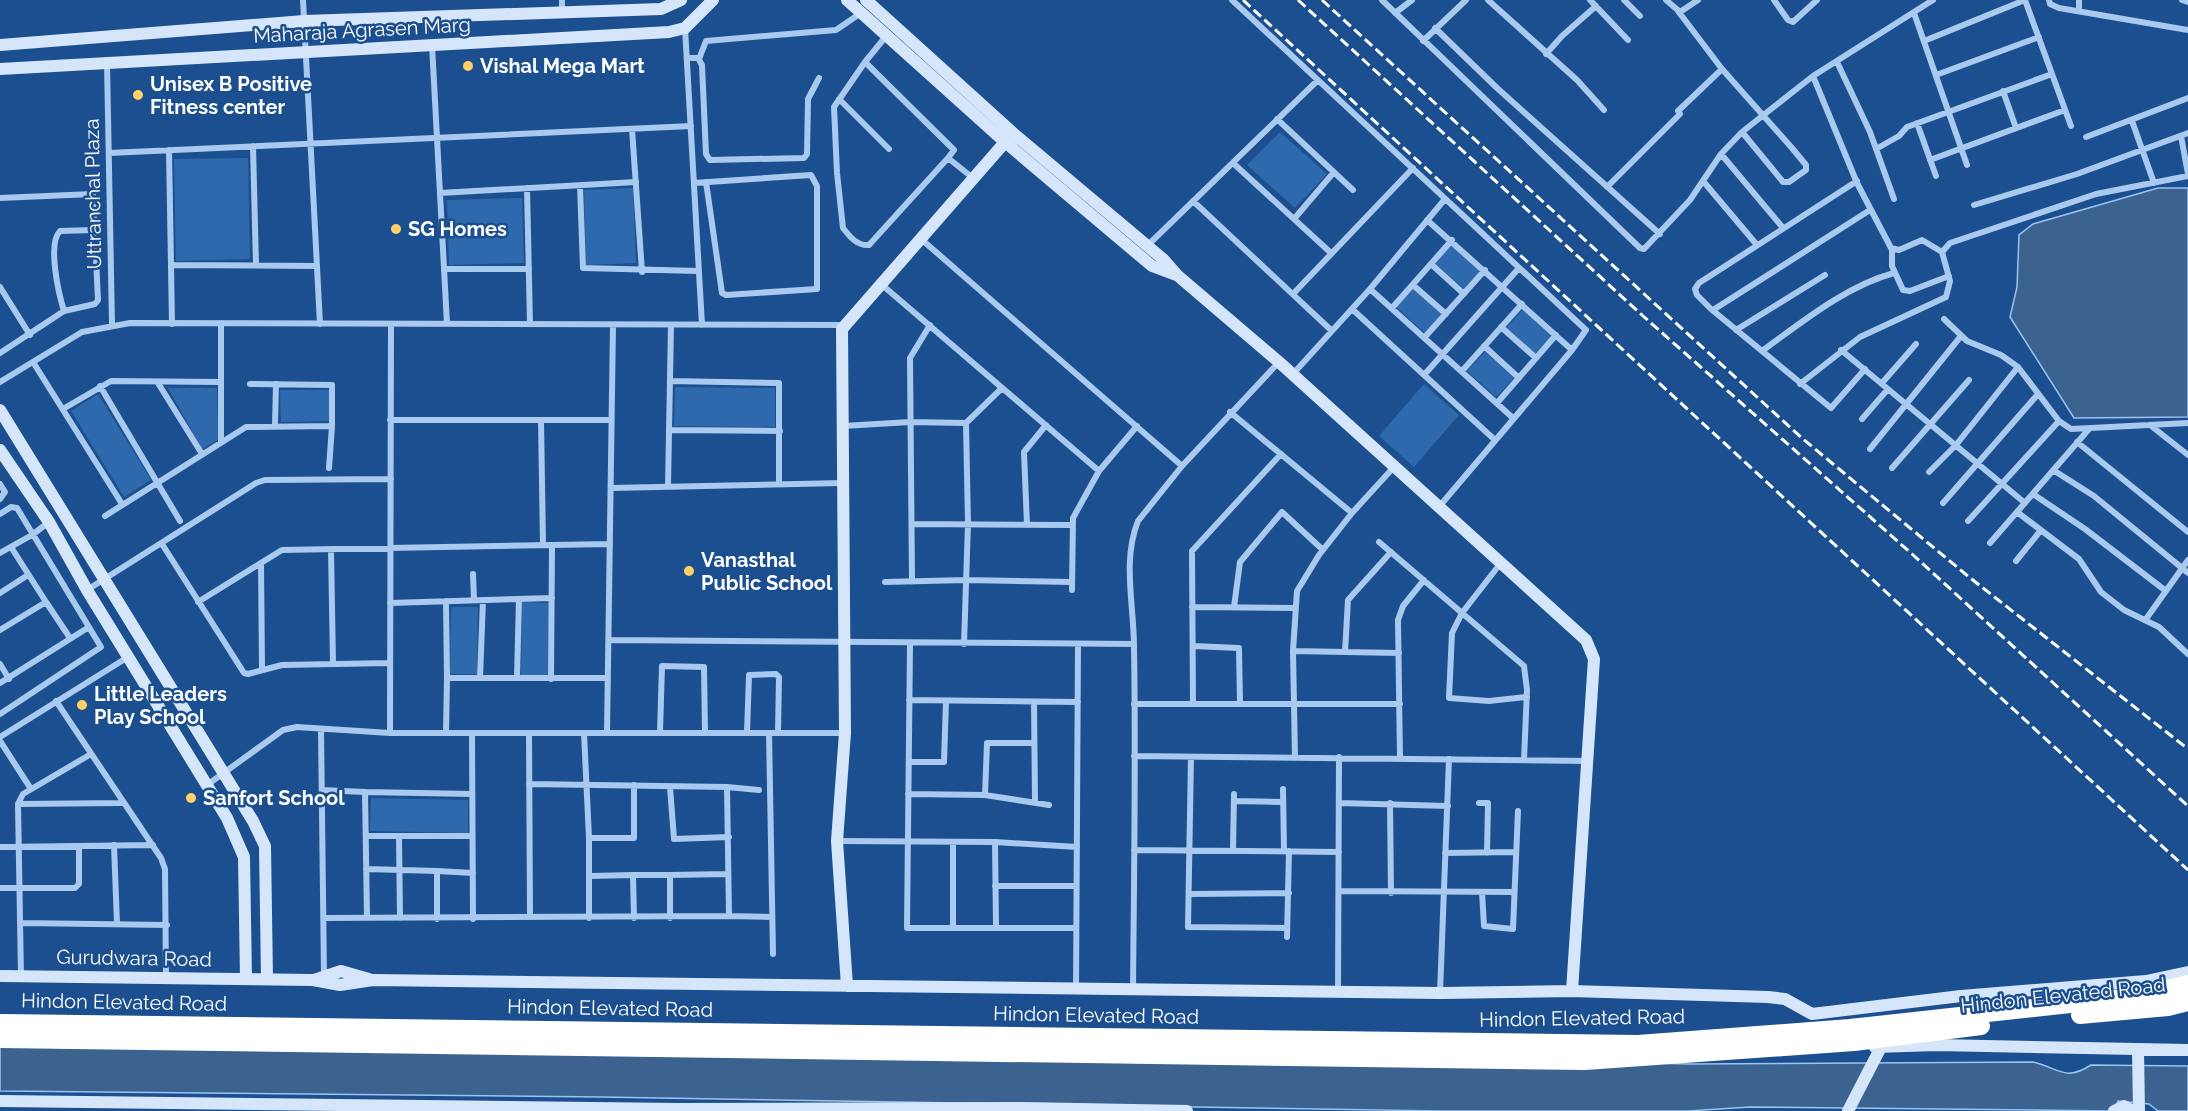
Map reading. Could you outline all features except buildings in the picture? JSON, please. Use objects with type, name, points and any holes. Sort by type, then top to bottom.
[{"type":"highway","name":"Hindon Elevated Road","points":[[0,1023],[1638,1044],[1850,1028],[2063,1005],[2134,997],[2188,984]]},
{"type":"highway","name":"Hindon Elevated Road","points":[[0,1039],[1585,1061],[1854,1042],[2016,1022],[2168,1007],[2188,1002]]},
{"type":"street","points":[[303,0],[320,324]]},
{"type":"street","points":[[562,0],[562,14]]},
{"type":"street","name":"Maharaja Agrasen Marg","points":[[0,45],[304,21],[661,9],[681,0]]},
{"type":"street","points":[[702,325],[685,28],[714,0]]},
{"type":"street","points":[[847,0],[1009,137],[1147,246],[1177,275],[1279,362],[1393,468],[1580,634],[1591,647],[1594,659],[1589,761],[1572,991]]},
{"type":"street","points":[[1232,0],[1586,330],[1572,350],[1438,508]]},
{"type":"street","points":[[1382,0],[1640,248],[1646,249],[1703,181],[1721,154],[1742,132],[1813,76],[1933,0]]},
{"type":"street","points":[[1395,13],[1412,0]]},
{"type":"street","points":[[1423,41],[1466,0]]},
{"type":"street","points":[[1488,0],[1577,80],[1604,110]]},
{"type":"street","points":[[1590,0],[1628,40]]},
{"type":"street","points":[[1624,0],[1640,16]]},
{"type":"street","points":[[1666,0],[1722,69],[1806,165],[1806,170],[1787,183],[1783,182],[1742,132]]},
{"type":"street","points":[[1678,12],[1698,0]]},
{"type":"street","points":[[1776,1],[1793,22],[1817,0]]},
{"type":"street","points":[[1924,41],[2025,0],[2072,126]]},
{"type":"street","points":[[2049,0],[2053,6],[2188,30]]},
{"type":"street","points":[[2079,0],[2079,11]]},
{"type":"street","points":[[2182,0],[2188,2]]},
{"type":"street","points":[[875,3],[1009,137],[1152,266],[1177,275]]},
{"type":"street","points":[[1546,54],[1562,36],[1596,6]]},
{"type":"street","points":[[699,59],[706,41],[836,30],[862,13]]},
{"type":"street","points":[[1914,13],[1967,165]]},
{"type":"street","name":"Maharaja Agrasen Marg","points":[[0,69],[669,32],[685,28]]},
{"type":"street","points":[[1435,28],[1660,234]]},
{"type":"street","points":[[865,62],[954,150],[869,245],[860,245],[843,228],[834,108],[865,62],[887,35]]},
{"type":"street","points":[[1936,75],[2039,37]]},
{"type":"street","points":[[432,45],[447,324]]},
{"type":"street","points":[[687,58],[699,59]]},
{"type":"street","points":[[699,59],[702,64],[706,154],[710,160],[804,158],[807,154],[808,99],[819,78]]},
{"type":"street","points":[[1837,62],[1876,149],[1894,199]]},
{"type":"street","name":"Uttranchal Plaza","points":[[108,63],[112,325]]},
{"type":"street","points":[[1607,187],[1661,136],[1680,114],[1678,111],[1722,69]]},
{"type":"street","points":[[1876,149],[1917,123],[2052,74]]},
{"type":"street","points":[[1813,76],[1857,182],[1892,250],[1890,258],[1894,273],[1902,288],[1909,291],[1949,276]]},
{"type":"street","points":[[1147,246],[1318,80]]},
{"type":"street","points":[[2003,92],[2016,128]]},
{"type":"street","points":[[2086,137],[2188,98]]},
{"type":"street","points":[[839,99],[889,150]]},
{"type":"street","points":[[1930,160],[2065,110]]},
{"type":"street","points":[[1277,119],[1353,190]]},
{"type":"street","points":[[2132,121],[2154,183]]},
{"type":"street","points":[[1917,123],[1936,176]]},
{"type":"street","points":[[109,153],[691,126]]},
{"type":"street","points":[[632,129],[642,272]]},
{"type":"street","points":[[1974,205],[2078,174],[2188,133]]},
{"type":"street","points":[[1942,252],[1950,243],[1979,232],[2096,194],[2188,175],[2181,136]]},
{"type":"street","points":[[847,986],[837,841],[845,733],[842,329],[1009,137]]},
{"type":"street","points":[[253,146],[256,265]]},
{"type":"street","points":[[168,150],[172,324]]},
{"type":"street","points":[[1721,154],[1783,228]]},
{"type":"street","points":[[948,158],[974,178]]},
{"type":"street","points":[[1233,162],[1331,254]]},
{"type":"street","points":[[1293,294],[1413,168]]},
{"type":"street","points":[[1294,219],[1334,172]]},
{"type":"street","points":[[694,183],[706,182],[811,175],[815,178],[817,186],[817,289],[726,295],[722,293],[706,182]]},
{"type":"street","points":[[1703,181],[1757,245]]},
{"type":"street","points":[[440,193],[636,182]]},
{"type":"street","points":[[1857,182],[1783,228],[1696,287],[1696,295],[1831,408],[1865,369]]},
{"type":"street","points":[[580,186],[583,268],[642,272],[699,271]]},
{"type":"street","points":[[527,189],[530,324]]},
{"type":"street","points":[[0,198],[90,192],[95,197],[94,230],[98,300],[95,304],[64,311],[0,353]]},
{"type":"street","points":[[1292,375],[1370,289],[1445,199]]},
{"type":"street","points":[[1193,201],[1332,331]]},
{"type":"street","points":[[1713,310],[1870,210]]},
{"type":"street","points":[[1427,220],[1572,350]]},
{"type":"street","points":[[64,311],[57,286],[55,237],[60,231],[94,230]]},
{"type":"street","points":[[921,239],[1182,466]]},
{"type":"street","points":[[1392,308],[1452,240]]},
{"type":"street","points":[[1800,384],[1841,350],[1880,326],[1943,300],[1950,292],[1949,276],[1942,252],[1922,240],[1899,250],[1892,250]]},
{"type":"street","points":[[1431,264],[1464,294]]},
{"type":"street","points":[[171,265],[317,266]]},
{"type":"street","points":[[1424,375],[1519,268]]},
{"type":"street","points":[[444,269],[529,269]]},
{"type":"street","points":[[1425,338],[1485,270]]},
{"type":"street","points":[[1762,351],[1841,297],[1872,280],[1894,273]]},
{"type":"street","points":[[1736,330],[1825,275]]},
{"type":"street","points":[[881,284],[1099,471]]},
{"type":"street","points":[[1413,285],[1446,314]]},
{"type":"street","points":[[0,287],[30,335]]},
{"type":"street","points":[[1370,289],[1513,418]]},
{"type":"street","points":[[1462,371],[1522,304]]},
{"type":"street","points":[[1352,309],[1495,440]]},
{"type":"street","points":[[1944,319],[1961,336],[1980,348],[2001,355],[2018,368],[2060,422],[2071,429],[2188,423]]},
{"type":"street","points":[[220,324],[221,442]]},
{"type":"street","points":[[390,733],[391,324]]},
{"type":"street","points":[[0,382],[82,332],[112,325],[846,325]]},
{"type":"street","points":[[607,733],[613,325]]},
{"type":"street","points":[[668,486],[671,325]]},
{"type":"street","points":[[912,582],[910,358],[930,325]]},
{"type":"street","points":[[1501,327],[1536,358]]},
{"type":"street","points":[[1497,403],[1556,335]]},
{"type":"street","points":[[1870,449],[1961,336]]},
{"type":"street","points":[[1882,383],[1916,344]]},
{"type":"street","points":[[1484,346],[1519,378]]},
{"type":"street","points":[[1841,350],[2025,503]]},
{"type":"street","points":[[33,362],[122,504]]},
{"type":"street","points":[[1133,990],[1134,644],[1129,574],[1134,531],[1138,520],[1182,466],[1279,362]]},
{"type":"street","points":[[1929,472],[1956,445],[2018,368]]},
{"type":"street","points":[[1892,468],[1969,380]]},
{"type":"street","points":[[63,410],[111,381],[220,382]]},
{"type":"street","points":[[670,381],[779,383],[780,484]]},
{"type":"street","points":[[158,382],[202,454]]},
{"type":"street","points":[[250,384],[329,383],[333,389],[329,468]]},
{"type":"street","points":[[275,425],[276,384]]},
{"type":"street","points":[[100,386],[180,521]]},
{"type":"street","points":[[843,426],[910,422],[966,423],[1002,388]]},
{"type":"street","points":[[1862,419],[1888,389]]},
{"type":"street","points":[[1943,503],[2038,394]]},
{"type":"street","points":[[0,410],[224,775],[265,846],[267,979]]},
{"type":"street","points":[[1230,412],[1352,513]]},
{"type":"street","points":[[390,420],[611,420]]},
{"type":"street","points":[[541,420],[543,545]]},
{"type":"street","points":[[1968,521],[2001,482],[2060,422]]},
{"type":"street","points":[[964,644],[968,524],[966,423]]},
{"type":"street","points":[[1027,525],[1024,452],[1046,425]]},
{"type":"street","points":[[2150,425],[2188,455]]},
{"type":"street","points":[[105,516],[249,426],[332,426]]},
{"type":"street","points":[[1072,590],[1072,525],[1076,512],[1099,471],[1137,426]]},
{"type":"street","points":[[1990,543],[2089,429]]},
{"type":"street","points":[[669,430],[780,431]]},
{"type":"street","points":[[2077,442],[2188,532]]},
{"type":"street","points":[[1193,704],[1191,555],[1193,548],[1281,454]]},
{"type":"street","points":[[2,456],[49,522],[87,590],[227,818],[244,857],[246,979]]},
{"type":"street","points":[[1295,758],[1293,651],[1295,608],[1300,583],[1352,513],[1393,468]]},
{"type":"street","points":[[2054,470],[2094,496],[2185,570]]},
{"type":"street","points":[[87,590],[261,481],[391,478]]},
{"type":"street","points":[[611,488],[843,483]]},
{"type":"street","points":[[0,484],[5,492],[0,499]]},
{"type":"street","points":[[2033,494],[2085,529],[2166,591]]},
{"type":"street","points":[[0,513],[11,507],[17,508],[101,644],[99,650],[0,714]]},
{"type":"street","points":[[1234,607],[1240,562],[1282,512],[1323,550]]},
{"type":"street","points":[[2017,512],[2079,559],[2101,592],[2124,610],[2159,627],[2188,654]]},
{"type":"street","points":[[0,553],[32,535],[49,522]]},
{"type":"street","points":[[912,524],[1072,525]]},
{"type":"street","points":[[2016,561],[2042,530]]},
{"type":"street","points":[[1380,542],[1524,666],[1527,697],[1524,760]]},
{"type":"street","points":[[162,544],[241,670],[248,674],[282,665],[390,663]]},
{"type":"street","points":[[198,602],[282,550],[610,544]]},
{"type":"street","points":[[551,679],[552,545]]},
{"type":"street","points":[[11,548],[70,638]]},
{"type":"street","points":[[331,549],[333,663]]},
{"type":"street","points":[[1345,652],[1348,600],[1392,552]]},
{"type":"street","points":[[2146,619],[2185,570],[2188,560]]},
{"type":"street","points":[[261,563],[262,669]]},
{"type":"street","points":[[1500,564],[1462,613],[1452,633],[1449,698],[1489,701],[1527,697]]},
{"type":"street","points":[[473,574],[474,600]]},
{"type":"street","points":[[0,593],[28,575]]},
{"type":"street","points":[[885,582],[966,580],[1072,582]]},
{"type":"street","points":[[1400,759],[1399,615],[1424,580]]},
{"type":"street","points":[[390,603],[552,598]]},
{"type":"street","points":[[517,678],[519,599]]},
{"type":"street","points":[[480,678],[483,600]]},
{"type":"street","points":[[446,601],[446,733]]},
{"type":"street","points":[[0,630],[46,602]]},
{"type":"street","points":[[1192,607],[1295,608]]},
{"type":"street","points":[[0,684],[89,627]]},
{"type":"street","points":[[609,640],[1134,644]]},
{"type":"street","points":[[910,644],[908,928],[996,926],[1075,928]]},
{"type":"street","points":[[1076,989],[1078,644]]},
{"type":"street","points":[[1193,646],[1239,648],[1240,704]]},
{"type":"street","points":[[1293,651],[1399,652]]},
{"type":"street","points":[[31,789],[0,739],[128,657]]},
{"type":"street","points":[[0,664],[9,679]]},
{"type":"street","points":[[660,732],[662,666],[704,667],[705,733]]},
{"type":"street","points":[[747,733],[748,675],[776,674],[779,677],[778,733]]},
{"type":"street","points":[[447,678],[608,678]]},
{"type":"street","points":[[909,700],[1078,702]]},
{"type":"street","points":[[56,701],[122,803],[153,845],[165,869],[166,978]]},
{"type":"street","points":[[909,762],[944,762],[946,701]]},
{"type":"street","points":[[1034,702],[1035,801]]},
{"type":"street","points":[[1134,704],[1400,704]]},
{"type":"street","points":[[207,785],[224,775],[283,730],[297,727],[390,733],[845,733]]},
{"type":"street","points":[[319,978],[324,918],[321,730]]},
{"type":"street","points":[[472,733],[473,919]]},
{"type":"street","points":[[529,733],[530,917]]},
{"type":"street","points":[[584,733],[589,838],[589,918]]},
{"type":"street","points":[[769,733],[773,954]]},
{"type":"street","points":[[985,795],[987,743],[1034,742]]},
{"type":"street","points":[[21,976],[18,804],[23,794],[91,754]]},
{"type":"street","points":[[1134,756],[1589,761]]},
{"type":"street","points":[[1191,757],[1188,927],[1287,928]]},
{"type":"street","points":[[1338,992],[1339,757]]},
{"type":"street","points":[[1440,993],[1449,759]]},
{"type":"street","points":[[529,784],[728,787],[759,790]]},
{"type":"street","points":[[589,838],[634,838],[634,785]]},
{"type":"street","points":[[670,787],[674,839],[729,837]]},
{"type":"street","points":[[728,787],[729,916]]},
{"type":"street","points":[[1283,789],[1289,893],[1287,937]]},
{"type":"street","points":[[322,790],[472,794]]},
{"type":"street","points":[[365,792],[366,918]]},
{"type":"street","points":[[908,794],[985,795],[1049,805]]},
{"type":"street","points":[[1233,850],[1234,798],[1283,802]]},
{"type":"street","points":[[18,804],[122,803]]},
{"type":"street","points":[[1339,803],[1448,806]]},
{"type":"street","points":[[1390,803],[1391,893]]},
{"type":"street","points":[[1479,803],[1488,803],[1487,853]]},
{"type":"street","points":[[1482,892],[1484,926],[1510,930],[1514,925],[1518,811]]},
{"type":"street","points":[[366,836],[472,836]]},
{"type":"street","points":[[399,836],[400,918]]},
{"type":"street","points":[[837,841],[995,842],[1077,847]]},
{"type":"street","points":[[953,842],[953,928]]},
{"type":"street","points":[[995,842],[996,926]]},
{"type":"street","points":[[114,845],[117,924]]},
{"type":"street","points":[[0,847],[153,845]]},
{"type":"street","points":[[0,888],[78,886],[79,846]]},
{"type":"street","points":[[1134,850],[1339,852]]},
{"type":"street","points":[[1446,853],[1515,852]]},
{"type":"street","points":[[366,869],[473,873]]},
{"type":"street","points":[[437,871],[437,918]]},
{"type":"street","points":[[590,876],[728,874]]},
{"type":"street","points":[[633,875],[634,918]]},
{"type":"street","points":[[670,875],[670,918]]},
{"type":"street","points":[[995,885],[1075,886]]},
{"type":"street","points":[[1339,891],[1514,892]]},
{"type":"street","points":[[1190,894],[1289,893]]},
{"type":"street","points":[[324,918],[772,917]]},
{"type":"street","points":[[20,923],[167,925]]},
{"type":"street","points":[[2188,972],[2146,981],[1974,995],[1812,1014],[1817,1029],[1833,1051],[1977,1046],[2138,1054],[2188,1050]]},
{"type":"street","name":"Gurudwara Road","points":[[0,976],[319,978],[340,985],[373,980],[1440,993],[1572,991],[1768,997],[1785,999],[1812,1014]]},
{"type":"street","points":[[1974,995],[1977,1046]]},
{"type":"street","points":[[1848,1111],[1879,1051]]},
{"type":"street","points":[[2138,1054],[2139,1111]]},
{"type":"street","points":[[0,1101],[640,1110],[1023,1108],[1187,1111]]},
{"type":"shaded area","points":[[1280,132],[1327,174],[1295,208],[1247,165]]},
{"type":"shaded area","points":[[248,158],[250,259],[176,261],[174,159]]},
{"type":"shaded area","points":[[633,188],[636,263],[586,265],[584,190]]},
{"type":"shaded area","points":[[2158,188],[2188,188],[2188,417],[2074,418],[2010,317],[2017,287],[2019,235],[2033,224]]},
{"type":"shaded area","points":[[522,198],[524,263],[449,265],[447,200]]},
{"type":"shaded area","points":[[1452,244],[1481,270],[1464,289],[1435,263]]},
{"type":"shaded area","points":[[1413,288],[1442,314],[1425,333],[1396,307]]},
{"type":"shaded area","points":[[1523,309],[1552,335],[1535,354],[1506,328]]},
{"type":"shaded area","points":[[1485,352],[1514,378],[1496,397],[1467,371]]},
{"type":"shaded area","points":[[1424,384],[1459,415],[1414,467],[1379,436]]},
{"type":"shaded area","points":[[675,387],[775,388],[775,427],[674,426]]},
{"type":"shaded area","points":[[168,388],[217,388],[218,440],[202,449]]},
{"type":"shaded area","points":[[280,390],[329,390],[329,421],[281,422]]},
{"type":"shaded area","points":[[98,394],[151,480],[124,497],[71,411]]},
{"type":"shaded area","points":[[522,602],[549,603],[548,675],[521,675]]},
{"type":"shaded area","points":[[451,607],[478,607],[477,674],[450,674]]},
{"type":"shaded area","points":[[371,798],[468,800],[468,833],[370,831]]},
{"type":"shaded area","points":[[0,1041],[1107,1050],[1689,1064],[2033,1062],[2068,1073],[2075,1073],[2091,1065],[2188,1066],[2188,1111],[2158,1111],[2149,1104],[2118,1101],[2114,1111],[1750,1107],[1688,1111],[1440,1111],[600,1097],[0,1091]]},
{"type":"railway","points":[[1243,0],[2188,870]]},
{"type":"railway","points":[[1298,0],[1643,316],[1912,554],[2188,806]]},
{"type":"railway","points":[[1322,0],[1803,439],[1969,577],[2188,749]]},
{"type":"place","name":"Vishal Mega Mart","points":[[468,66]]},
{"type":"place","name":"Unisex B Positive Fitness center","points":[[138,95]]},
{"type":"place","name":"SG Homes","points":[[396,229]]},
{"type":"place","name":"Vanasthal Public School","points":[[689,571]]},
{"type":"place","name":"Little Leaders Play School","points":[[82,705]]},
{"type":"place","name":"Sanfort School","points":[[191,798]]}]
